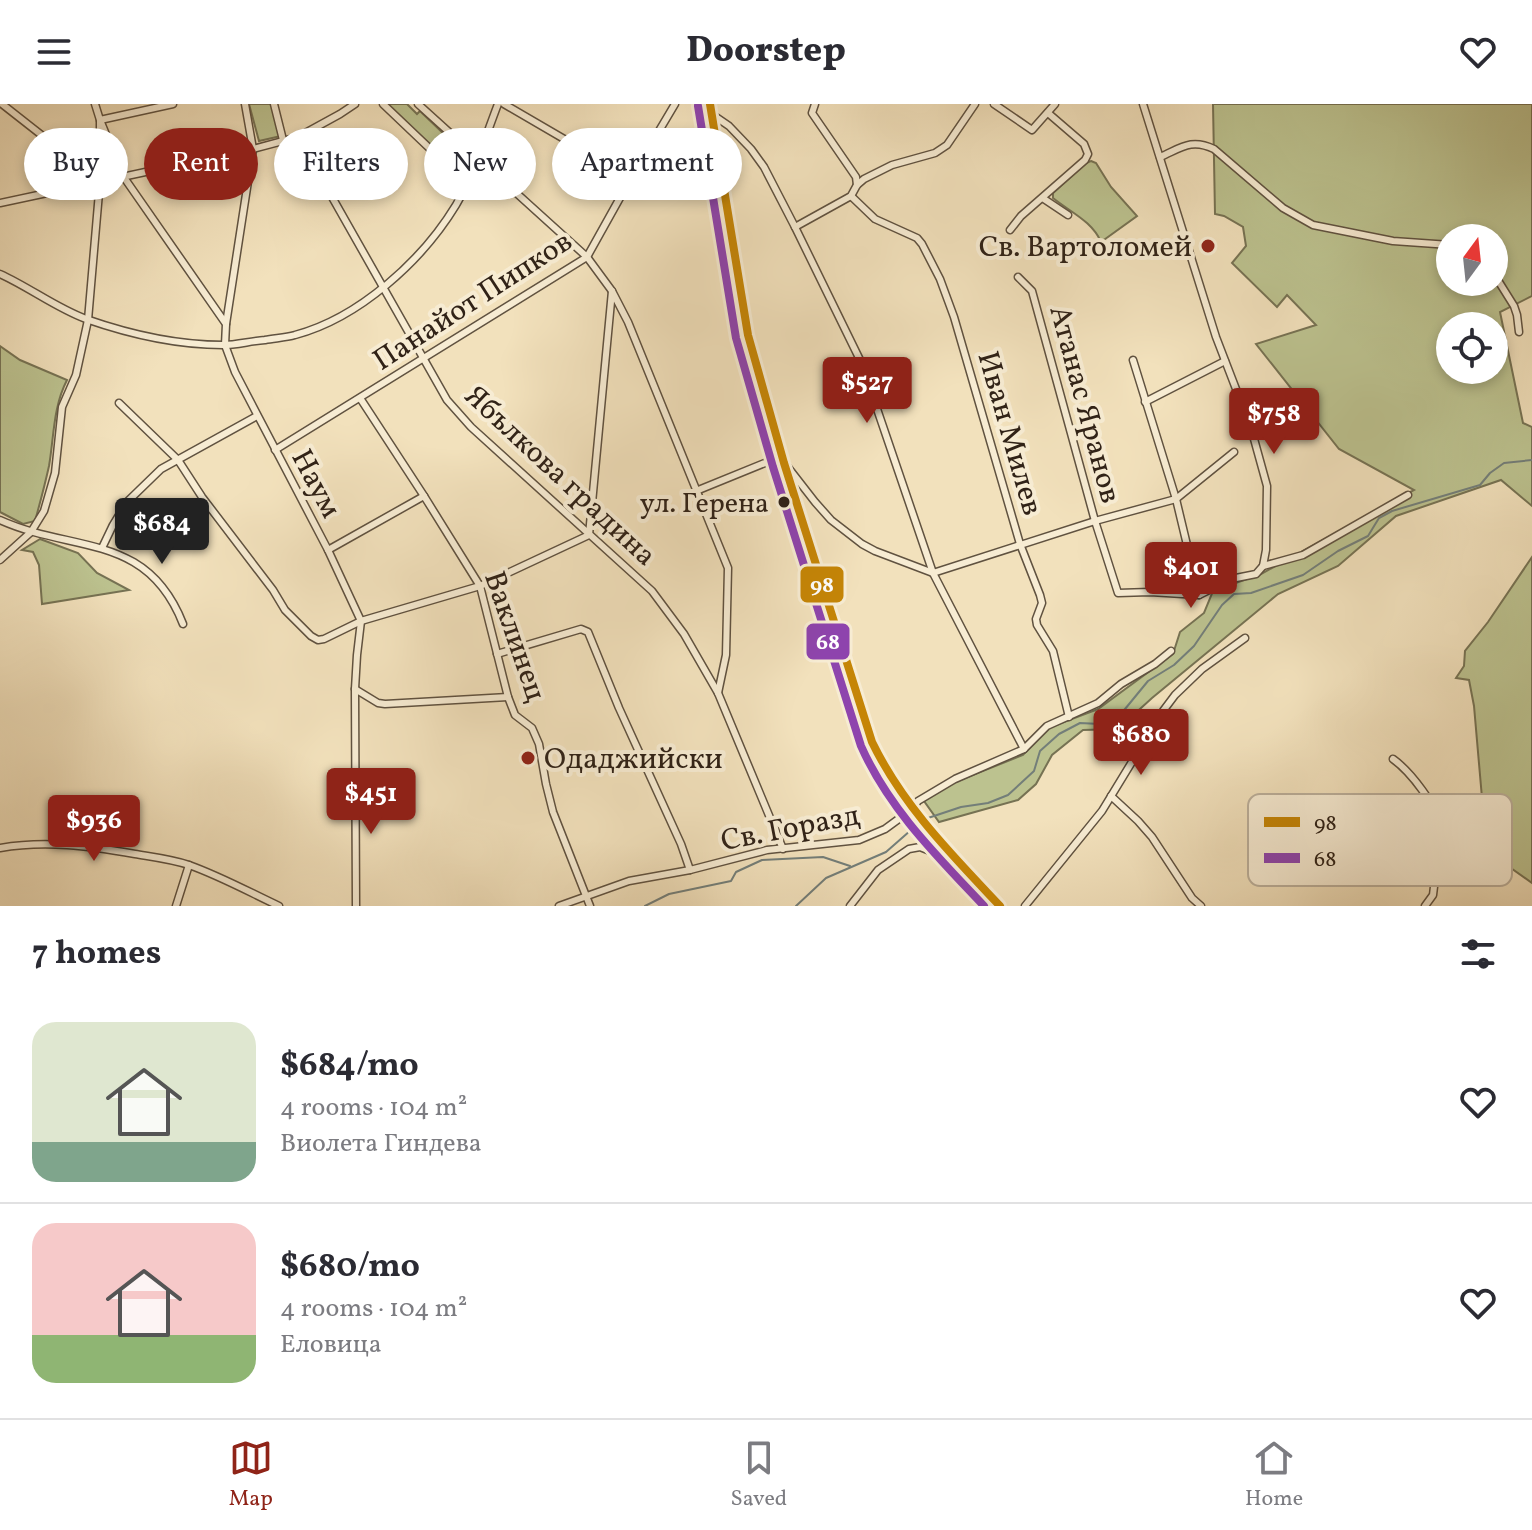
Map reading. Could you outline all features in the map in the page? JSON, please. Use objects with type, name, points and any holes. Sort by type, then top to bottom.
[{"type":"street","points":[[2,104],[33,128]]},
{"type":"street","points":[[95,104],[103,128]]},
{"type":"street","points":[[100,120],[173,104]]},
{"type":"street","name":"Наум","points":[[245,104],[249,128]]},
{"type":"street","points":[[274,104],[280,128]]},
{"type":"street","points":[[314,128],[355,104]]},
{"type":"street","points":[[383,104],[424,143]]},
{"type":"street","points":[[418,104],[444,128]]},
{"type":"street","points":[[489,128],[498,104]]},
{"type":"street","points":[[504,104],[552,132]]},
{"type":"street","name":"Панайот Пипков","points":[[661,128],[675,104]]},
{"type":"street","points":[[697,104],[710,108],[751,149],[764,167],[795,227],[861,362],[933,573],[1024,749]]},
{"type":"street","points":[[815,104],[812,113],[856,177],[857,185]]},
{"type":"street","points":[[795,227],[851,196],[864,179],[892,165],[935,153],[947,145],[975,104]]},
{"type":"street","points":[[994,104],[1032,130],[1055,104]]},
{"type":"street","points":[[1133,360],[1176,499],[1199,595],[1231,579],[1256,574],[1263,566],[1266,550],[1267,486],[1251,428],[1192,267],[1143,104]]},
{"type":"street","points":[[710,108],[748,335],[783,459],[872,742],[890,779],[914,812],[1000,906]]},
{"type":"street","points":[[1010,230],[1088,154],[1084,144],[1048,113]]},
{"type":"street","points":[[100,120],[100,128]]},
{"type":"street","points":[[1160,157],[1187,145],[1201,143],[1214,149],[1283,208],[1313,225],[1393,241],[1436,244]]},
{"type":"street","points":[[128,183],[226,324]]},
{"type":"street","name":"Иван Милев","points":[[851,196],[875,219],[917,238],[940,279],[954,317],[1020,544],[1042,603],[1037,625],[1053,651],[1069,717]]},
{"type":"street","points":[[0,203],[24,198]]},
{"type":"street","points":[[1044,199],[1068,215]]},
{"type":"street","points":[[0,560],[31,532],[44,511],[55,473],[62,407],[76,375],[88,320],[98,200]]},
{"type":"street","name":"Наум","points":[[245,200],[225,345],[235,372],[328,550],[361,621]]},
{"type":"street","name":"Ябълкова градина","points":[[334,200],[447,400],[471,427],[652,591],[684,634],[718,693],[783,849]]},
{"type":"street","points":[[0,274],[88,320],[181,342],[225,345],[294,336],[347,314],[383,287],[408,266],[458,200]]},
{"type":"street","points":[[524,200],[587,257],[612,291],[628,322],[728,568],[726,655],[718,693]]},
{"type":"street","name":"Панайот Пипков","points":[[275,450],[587,257],[619,200]]},
{"type":"street","name":"Атанас Яранов","points":[[1018,277],[1032,291],[1095,521],[1118,593],[1199,595]]},
{"type":"street","points":[[119,403],[178,460],[285,610],[311,636],[324,639],[361,621],[480,586],[589,535],[612,291]]},
{"type":"street","points":[[1508,296],[1517,315],[1519,332]]},
{"type":"street","points":[[1145,402],[1225,361]]},
{"type":"street","name":"Ваклинец","points":[[360,398],[480,586],[508,697],[515,715],[532,728],[539,744],[553,812],[590,906]]},
{"type":"street","points":[[102,548],[127,502],[161,469],[257,416]]},
{"type":"street","points":[[783,459],[831,520],[862,544],[933,573],[1095,521],[1176,499],[1234,452]]},
{"type":"street","points":[[696,491],[783,459]]},
{"type":"street","points":[[1263,566],[1303,555],[1408,495]]},
{"type":"street","points":[[328,550],[424,496]]},
{"type":"street","points":[[0,520],[31,532],[122,555],[145,571],[169,596],[183,624]]},
{"type":"street","points":[[356,906],[355,689],[361,621]]},
{"type":"street","points":[[497,654],[581,629],[588,632],[690,870]]},
{"type":"street","points":[[1025,906],[1102,811],[1175,695],[1202,669],[1245,638]]},
{"type":"street","name":"Св. Горазд","points":[[559,906],[629,881],[690,870],[767,850],[859,840],[914,812],[918,801],[955,779],[1024,749],[1047,726],[1098,703],[1171,651]]},
{"type":"street","points":[[355,689],[385,704],[508,697]]},
{"type":"street","points":[[1393,759],[1405,768],[1423,794]]},
{"type":"street","points":[[1111,796],[1152,837],[1192,898],[1201,906]]},
{"type":"street","points":[[0,848],[60,844],[189,865],[279,906]]},
{"type":"street","points":[[850,906],[878,870],[909,849],[920,847],[943,856],[950,852]]},
{"type":"street","points":[[176,906],[189,865]]},
{"type":"street","points":[[1425,906],[1433,895],[1434,886]]},
{"type":"green space","points":[[249,104],[273,104],[279,128],[274,128],[274,138],[259,141],[258,128]]},
{"type":"green space","points":[[386,104],[407,104],[417,114],[420,111],[438,128],[424,128],[424,141]]},
{"type":"green space","points":[[1213,104],[1532,104],[1532,296],[1500,312],[1436,312],[1436,384],[1508,384],[1508,351],[1523,423],[1532,427],[1532,506],[1501,480],[1396,516],[1338,566],[1278,594],[1118,729],[1083,730],[1052,755],[1036,784],[1018,800],[939,822],[924,801],[955,782],[1023,755],[1048,728],[1098,709],[1173,654],[1180,632],[1204,613],[1213,591],[1261,574],[1414,490],[1339,449],[1256,344],[1316,325],[1287,295],[1277,307],[1232,263],[1246,246],[1243,227],[1215,214]]},
{"type":"green space","points":[[1091,161],[1096,163],[1111,187],[1137,216],[1101,242],[1086,223],[1053,198],[1053,193]]},
{"type":"green space","points":[[0,346],[20,360],[67,380],[56,411],[49,466],[35,521],[23,524],[0,512]]},
{"type":"green space","points":[[40,539],[78,553],[97,573],[129,590],[42,604],[39,565],[33,552],[22,550]]},
{"type":"green space","points":[[1532,557],[1532,883],[1512,869],[1512,794],[1482,794],[1469,680],[1456,678],[1464,666],[1465,651]]},
{"type":"waterway","points":[[925,819],[1008,795],[1034,771],[1040,751],[1059,734],[1080,723],[1100,724],[1116,720],[1148,681],[1174,665],[1194,646],[1222,605],[1234,594],[1251,593],[1303,575],[1338,551],[1368,536],[1379,518],[1392,511],[1480,485],[1504,463],[1532,460]]},
{"type":"waterway","points":[[796,906],[826,878],[886,852],[919,823]]},
{"type":"waterway","points":[[645,906],[669,894],[731,881],[736,872],[762,860],[823,857],[850,866]]},
{"type":"transit line","name":"98","points":[[710,104],[748,335],[784,463],[872,742],[913,809],[1000,906]]},
{"type":"transit line","name":"68","points":[[698,106],[736,338],[773,467],[861,746],[885,791],[900,811],[984,906]]},
{"type":"place","name":"Св. Вартоломей","points":[[1208,246]]},
{"type":"place","name":"ул. Герена","points":[[784,502]]},
{"type":"place","name":"Одаджийски","points":[[528,758]]}]
